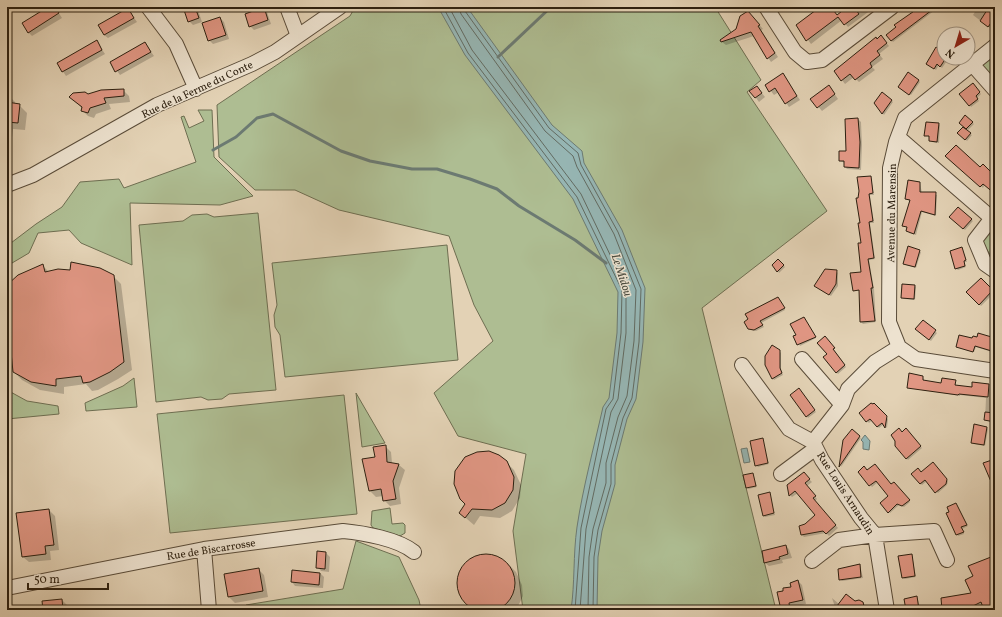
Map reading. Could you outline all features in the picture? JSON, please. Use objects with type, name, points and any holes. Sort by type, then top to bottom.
[{"type":"street","points":[[148,7],[176,44],[196,90]]},
{"type":"street","points":[[287,7],[298,36]]},
{"type":"street","name":"Rue de la Ferme du Conte","points":[[7,185],[33,175],[157,105],[196,90],[252,64],[298,36],[340,7]]},
{"type":"street","points":[[766,7],[795,52],[807,62],[822,60],[892,7]]},
{"type":"street","name":"Avenue du Marensin","points":[[976,61],[995,46]]},
{"type":"street","name":"Avenue du Marensin","points":[[899,347],[889,322],[890,168],[898,137],[905,118],[970,66]]},
{"type":"street","points":[[974,66],[995,90]]},
{"type":"street","points":[[898,137],[994,220],[975,240],[985,264],[995,271]]},
{"type":"street","points":[[899,347],[916,359],[995,371]]},
{"type":"street","name":"Rue Louis Arnaudin","points":[[781,474],[815,445],[842,405],[848,389],[875,362],[899,347]]},
{"type":"street","points":[[802,359],[842,405]]},
{"type":"street","name":"Rue Louis Arnaudin","points":[[742,365],[789,429],[815,445],[861,518],[875,535],[887,610]]},
{"type":"street","points":[[812,562],[839,540],[875,535],[934,530],[947,560]]},
{"type":"street","name":"Rue de Biscarrosse","points":[[7,588],[204,549],[343,531],[365,533],[408,547],[414,552]]},
{"type":"street","points":[[204,549],[209,610]]},
{"type":"green space","points":[[355,7],[715,7],[761,80],[747,92],[827,211],[702,308],[776,610],[523,610],[513,531],[526,454],[458,436],[434,393],[493,341],[474,305],[449,236],[339,210],[295,190],[255,190],[219,157],[217,105],[350,16]]},
{"type":"green space","points":[[995,54],[995,82],[982,65]]},
{"type":"green space","points":[[198,110],[212,110],[214,157],[253,196],[220,205],[130,203],[132,265],[81,243],[69,230],[38,233],[29,253],[7,266],[7,246],[62,207],[80,182],[119,179],[124,188],[196,162],[181,117],[184,116],[189,128],[204,121]]},
{"type":"green space","points":[[258,213],[276,390],[229,394],[222,399],[208,400],[201,397],[156,402],[139,225],[183,221],[192,215],[207,214],[214,217]]},
{"type":"green space","points":[[995,229],[995,263],[983,243],[986,233]]},
{"type":"green space","points":[[447,245],[458,360],[285,377],[280,335],[275,327],[274,315],[277,305],[272,263]]},
{"type":"green space","points":[[134,378],[137,407],[86,411],[85,403],[123,386]]},
{"type":"green space","points":[[7,390],[27,401],[58,406],[59,414],[7,419]]},
{"type":"green space","points":[[356,393],[385,443],[362,447]]},
{"type":"green space","points":[[344,395],[357,514],[170,533],[157,414]]},
{"type":"green space","points":[[390,508],[392,524],[403,523],[405,525],[405,533],[400,536],[373,528],[371,525],[372,511]]},
{"type":"green space","points":[[356,541],[399,557],[419,600],[421,610],[241,610],[246,605],[343,589]]},
{"type":"water","name":"Le Midou","points":[[438,7],[467,7],[552,125],[582,151],[584,163],[622,230],[645,288],[643,342],[636,399],[627,419],[615,465],[615,484],[602,531],[598,557],[597,610],[571,610],[575,548],[579,512],[589,467],[603,407],[609,398],[617,333],[618,292],[573,199],[465,55]]},
{"type":"water","points":[[865,435],[870,441],[869,450],[863,449],[863,442],[861,440]]},
{"type":"water","points":[[747,448],[750,462],[744,463],[741,449]]},
{"type":"building","points":[[48,7],[56,7],[59,13],[28,33],[22,23]]},
{"type":"building","points":[[183,7],[195,7],[199,18],[188,22]]},
{"type":"building","points":[[264,7],[268,20],[249,27],[245,14]]},
{"type":"building","points":[[820,7],[831,7],[837,15],[847,7],[854,7],[859,14],[844,25],[838,17],[806,41],[796,25]]},
{"type":"building","points":[[920,7],[936,7],[891,41],[886,35],[896,27],[894,25]]},
{"type":"building","points":[[989,7],[995,10],[995,26],[991,23],[988,27],[980,21]]},
{"type":"building","points":[[128,8],[134,18],[104,35],[98,25]]},
{"type":"building","points":[[748,11],[760,25],[758,26],[775,53],[767,59],[751,32],[721,42],[720,40],[736,29],[740,16]]},
{"type":"building","points":[[220,17],[226,35],[208,41],[202,23]]},
{"type":"building","points":[[881,35],[887,43],[877,51],[880,55],[870,63],[872,67],[855,80],[850,74],[841,81],[834,71],[876,37],[877,39]]},
{"type":"building","points":[[97,40],[102,50],[62,72],[57,63]]},
{"type":"building","points":[[145,42],[151,52],[115,72],[110,62]]},
{"type":"building","points":[[936,47],[936,66],[934,69],[926,64]]},
{"type":"building","points":[[908,72],[919,80],[909,95],[898,87]]},
{"type":"building","points":[[783,73],[797,96],[785,104],[775,88],[769,92],[765,85]]},
{"type":"building","points":[[973,83],[980,92],[976,96],[978,99],[969,106],[959,94]]},
{"type":"building","points":[[829,85],[835,94],[817,108],[810,99]]},
{"type":"building","points":[[757,86],[762,93],[755,98],[749,91]]},
{"type":"building","points":[[124,89],[124,96],[104,98],[106,103],[90,108],[88,113],[81,111],[82,107],[69,97],[73,93],[85,92],[88,94],[101,90]]},
{"type":"building","points":[[882,92],[892,100],[882,114],[874,103]]},
{"type":"building","points":[[7,102],[20,104],[18,123],[7,122]]},
{"type":"building","points":[[965,115],[973,122],[966,129],[959,123]]},
{"type":"building","points":[[858,118],[860,142],[859,168],[844,167],[844,161],[839,161],[839,151],[846,151],[845,119]]},
{"type":"building","points":[[926,122],[939,123],[937,142],[929,141],[929,136],[924,136]]},
{"type":"building","points":[[963,127],[971,133],[965,140],[957,133]]},
{"type":"building","points":[[956,145],[980,167],[983,164],[993,174],[992,175],[995,178],[995,194],[983,184],[980,187],[945,156]]},
{"type":"building","points":[[871,176],[873,193],[869,194],[873,221],[869,222],[874,258],[868,259],[873,288],[871,288],[875,321],[860,322],[859,290],[853,291],[850,273],[861,272],[858,243],[861,243],[858,223],[860,223],[856,198],[858,198],[859,191],[857,177]]},
{"type":"building","points":[[908,180],[920,182],[920,192],[936,192],[935,215],[921,211],[914,234],[906,231],[907,227],[902,226],[910,200],[905,199]]},
{"type":"building","points":[[958,207],[972,219],[963,229],[949,217]]},
{"type":"building","points":[[908,246],[920,250],[915,267],[903,264]]},
{"type":"building","points":[[962,247],[966,260],[964,261],[965,266],[955,269],[950,251]]},
{"type":"building","points":[[778,259],[784,265],[777,272],[772,265]]},
{"type":"building","points":[[71,262],[100,268],[114,275],[124,362],[110,372],[90,382],[83,383],[81,376],[56,379],[56,386],[31,382],[13,372],[7,312],[7,285],[18,275],[43,264],[45,272],[58,269],[70,270]]},
{"type":"building","points":[[825,269],[837,270],[836,284],[829,295],[814,286]]},
{"type":"building","points":[[981,278],[993,290],[979,305],[966,292]]},
{"type":"building","points":[[902,284],[915,285],[914,299],[901,298]]},
{"type":"building","points":[[778,297],[785,308],[760,321],[763,325],[754,330],[748,329],[744,322],[748,319],[745,314]]},
{"type":"building","points":[[804,317],[816,337],[797,345],[793,336],[796,335],[790,324]]},
{"type":"building","points":[[923,320],[936,330],[929,340],[915,329]]},
{"type":"building","points":[[978,333],[995,338],[995,352],[975,346],[973,352],[956,347],[959,335],[972,338],[973,336],[977,337]]},
{"type":"building","points":[[825,336],[835,348],[833,349],[845,365],[836,373],[823,357],[827,354],[817,343]]},
{"type":"building","points":[[772,345],[780,350],[780,368],[782,373],[772,379],[765,365],[765,356]]},
{"type":"building","points":[[909,373],[923,376],[923,380],[941,383],[942,378],[956,380],[955,385],[972,387],[972,382],[989,384],[988,397],[958,395],[907,388]]},
{"type":"building","points":[[799,388],[815,410],[806,417],[790,395]]},
{"type":"building","points":[[871,403],[874,403],[887,416],[885,428],[882,423],[877,427],[870,419],[866,422],[859,413]]},
{"type":"building","points":[[985,412],[995,413],[995,422],[984,420]]},
{"type":"building","points":[[974,424],[987,427],[984,445],[971,443]]},
{"type":"building","points":[[899,428],[902,432],[906,428],[921,446],[906,459],[895,446],[895,441],[891,435]]},
{"type":"building","points":[[852,429],[860,436],[839,467],[843,440]]},
{"type":"building","points":[[763,438],[768,463],[755,466],[750,441]]},
{"type":"building","points":[[386,445],[387,462],[399,464],[393,481],[396,499],[383,501],[381,489],[369,491],[362,459],[375,457],[373,447]]},
{"type":"building","points":[[489,451],[499,455],[507,461],[514,477],[513,490],[505,503],[492,510],[472,509],[465,518],[459,513],[465,504],[460,499],[454,484],[455,471],[465,457],[477,452]]},
{"type":"building","points":[[995,459],[995,491],[983,463]]},
{"type":"building","points":[[933,462],[947,479],[946,484],[935,493],[925,480],[920,484],[911,474],[918,468],[921,472]]},
{"type":"building","points":[[875,464],[891,484],[894,482],[910,500],[902,506],[897,504],[888,513],[880,503],[888,496],[876,481],[869,486],[858,472],[864,466],[867,470]]},
{"type":"building","points":[[804,472],[810,479],[805,483],[816,496],[813,498],[836,525],[826,534],[823,531],[801,535],[799,526],[805,524],[815,515],[795,491],[789,496],[787,485]]},
{"type":"building","points":[[753,473],[756,486],[746,488],[743,475]]},
{"type":"building","points":[[770,492],[774,513],[763,516],[758,495]]},
{"type":"building","points":[[956,503],[967,525],[961,527],[964,532],[956,535],[946,513],[949,512],[947,507]]},
{"type":"building","points":[[49,509],[54,545],[45,546],[46,554],[22,557],[16,513]]},
{"type":"building","points":[[786,545],[788,554],[779,557],[780,559],[764,563],[762,551]]},
{"type":"building","points":[[317,551],[326,552],[325,569],[316,568]]},
{"type":"building","points":[[480,554],[492,554],[507,562],[515,577],[515,589],[507,604],[492,612],[480,612],[465,604],[457,589],[457,577],[465,562]]},
{"type":"building","points":[[912,554],[915,576],[902,578],[898,556]]},
{"type":"building","points":[[991,557],[995,567],[995,610],[984,610],[981,602],[969,608],[942,610],[941,598],[971,593],[965,580],[973,576],[968,566]]},
{"type":"building","points":[[860,564],[861,577],[839,580],[838,569]]},
{"type":"building","points":[[259,568],[263,591],[228,597],[224,574]]},
{"type":"building","points":[[292,570],[320,573],[319,585],[291,582]]},
{"type":"building","points":[[798,580],[803,600],[789,603],[790,610],[781,610],[777,592],[783,591],[783,588],[791,587],[790,583]]},
{"type":"building","points":[[846,594],[855,601],[859,600],[863,602],[864,606],[862,610],[834,610]]},
{"type":"building","points":[[917,596],[919,610],[906,610],[904,599]]},
{"type":"building","points":[[62,599],[63,610],[43,610],[42,601]]},
{"type":"waterway","points":[[498,57],[551,7]]},
{"type":"waterway","name":"Le Midou","points":[[213,150],[236,137],[257,118],[273,114],[341,151],[370,161],[412,169],[437,169],[497,189],[519,206],[575,240],[606,263]]}]
